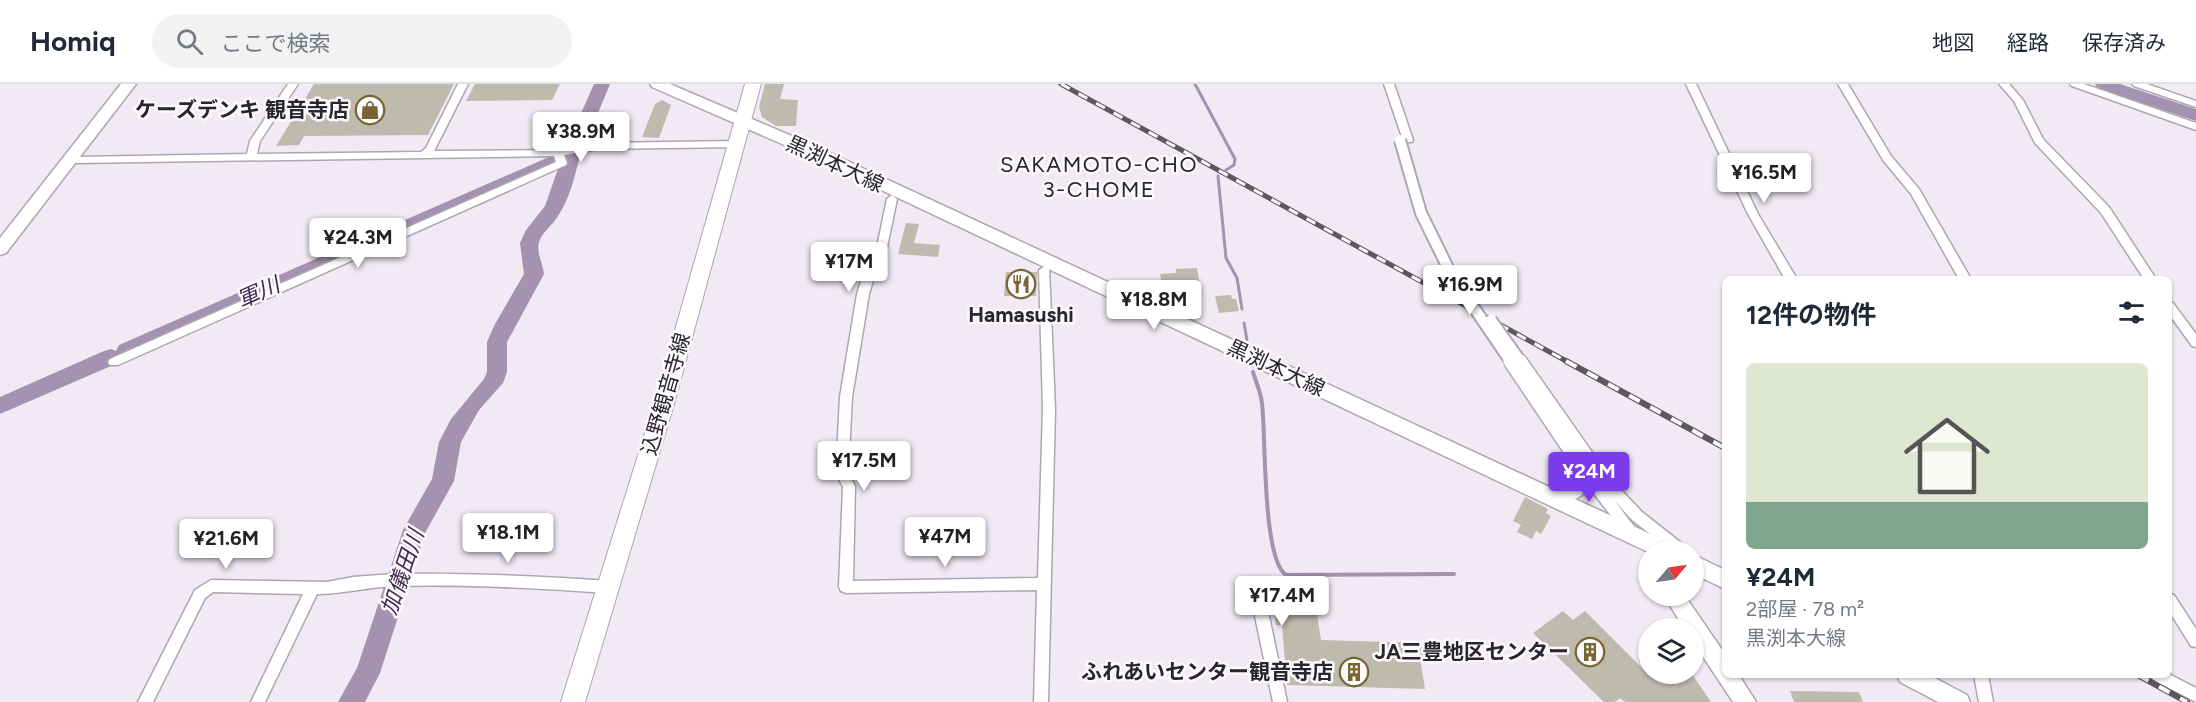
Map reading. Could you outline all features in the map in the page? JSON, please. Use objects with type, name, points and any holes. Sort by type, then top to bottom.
[{"type":"main road","points":[[0,249],[129,84]]},
{"type":"main road","name":"黒渕本大線","points":[[657,84],[810,150],[1644,540]]},
{"type":"main road","name":"込野観音寺線","points":[[573,702],[609,587],[738,144],[753,84]]},
{"type":"main road","points":[[1635,536],[1638,541]]},
{"type":"main road","points":[[1704,569],[1722,578]]},
{"type":"main road","points":[[1681,606],[1722,667]]},
{"type":"main road","points":[[1729,678],[1745,702]]},
{"type":"main road","points":[[1914,678],[1959,702]]},
{"type":"street","points":[[251,158],[255,141],[292,84]]},
{"type":"street","points":[[421,156],[430,150],[463,84]]},
{"type":"street","points":[[1388,84],[1404,140],[1432,219],[1471,292],[1613,508],[1635,536]]},
{"type":"street","points":[[1690,84],[1752,214],[1789,276]]},
{"type":"street","points":[[1843,84],[1887,158],[1915,192],[1963,276]]},
{"type":"street","points":[[2004,84],[2018,100],[2040,141],[2104,210],[2148,276]]},
{"type":"street","points":[[2075,84],[2196,127]]},
{"type":"street","points":[[2137,84],[2196,104]]},
{"type":"street","points":[[1404,140],[1412,188],[1421,213],[1451,274],[1586,464],[1637,516],[1667,540]]},
{"type":"street","points":[[76,160],[558,153],[598,147],[738,144]]},
{"type":"street","points":[[114,362],[562,163],[558,153]]},
{"type":"street","points":[[892,199],[879,262],[870,272],[863,294],[846,397],[842,474],[849,486],[846,587],[1044,584]]},
{"type":"street","points":[[1041,702],[1048,408],[1045,270]]},
{"type":"street","points":[[2172,310],[2196,343]]},
{"type":"street","points":[[1547,494],[1568,497],[1577,493],[1584,485],[1586,464]]},
{"type":"street","points":[[1603,479],[1635,536]]},
{"type":"street","points":[[1590,515],[1611,518],[1614,514],[1613,508]]},
{"type":"street","points":[[145,702],[204,589],[220,585],[313,587],[399,580],[510,580],[609,587]]},
{"type":"street","points":[[1247,585],[1254,585],[1257,592],[1280,702]]},
{"type":"street","points":[[258,702],[313,587]]},
{"type":"street","points":[[2172,604],[2196,641]]},
{"type":"street","points":[[1982,678],[1986,702]]},
{"type":"street","points":[[2163,678],[2196,696]]},
{"type":"building","name":"ケーズデンキ 観音寺店","points":[[314,84],[454,84],[428,135],[304,136],[299,145],[276,146]]},
{"type":"building","points":[[475,84],[560,84],[552,100],[466,101]]},
{"type":"building","points":[[765,84],[784,84],[780,99],[798,100],[796,126],[776,126],[762,117],[759,107]]},
{"type":"building","points":[[662,100],[671,105],[659,138],[642,137],[655,104]]},
{"type":"building","points":[[906,223],[919,224],[914,243],[940,245],[938,257],[898,254]]},
{"type":"building","points":[[1197,268],[1202,296],[1182,300],[1179,284],[1162,285],[1160,274],[1176,273],[1176,269]]},
{"type":"building","name":"Hamasushi","points":[[1006,272],[1037,272],[1036,296],[1004,296]]},
{"type":"building","points":[[1231,295],[1232,299],[1236,299],[1239,311],[1219,313],[1215,296]]},
{"type":"building","points":[[1525,497],[1548,509],[1546,513],[1551,516],[1541,534],[1536,531],[1532,539],[1517,532],[1521,525],[1513,521]]},
{"type":"building","name":"JA三豊地区センター","points":[[1563,611],[1573,620],[1585,611],[1638,664],[1638,684],[1699,684],[1711,702],[1625,702],[1620,698],[1615,702],[1604,702],[1533,633]]},
{"type":"building","name":"ふれあいセンター観音寺店","points":[[1275,614],[1317,614],[1321,640],[1425,643],[1428,658],[1420,658],[1425,689],[1287,685],[1282,625],[1276,625]]},
{"type":"building","points":[[1790,691],[1859,692],[1863,702],[1794,702]]},
{"type":"waterway","name":"加儀田川","points":[[575,147],[602,84]]},
{"type":"waterway","points":[[1195,84],[1235,159],[1234,165],[1226,170]]},
{"type":"waterway","points":[[2103,84],[2196,115]]},
{"type":"waterway","name":"加儀田川","points":[[475,403],[493,383],[497,372],[497,342],[502,329],[534,274],[529,243],[555,206],[571,155]]},
{"type":"waterway","name":"軍川","points":[[126,351],[555,161]]},
{"type":"waterway","points":[[1218,176],[1226,258],[1237,278],[1242,309]]},
{"type":"waterway","points":[[1244,323],[1247,340]]},
{"type":"waterway","name":"軍川","points":[[0,406],[111,357]]},
{"type":"waterway","points":[[1253,372],[1262,403],[1269,522],[1278,564],[1286,575],[1454,574]]},
{"type":"waterway","name":"加儀田川","points":[[351,702],[368,673],[414,530],[443,481],[450,442],[469,411]]},
{"type":"railway","points":[[1061,84],[1568,362]]},
{"type":"railway","points":[[1566,361],[1722,446]]},
{"type":"railway","points":[[2143,678],[2187,702]]},
{"type":"place","name":"ケーズデンキ 観音寺店","points":[[370,110]]},
{"type":"place","name":"Hamasushi","points":[[1021,284]]},
{"type":"place","name":"JA三豊地区センター","points":[[1590,652]]},
{"type":"place","name":"ふれあいセンター観音寺店","points":[[1354,672]]},
{"type":"district","name":"SAKAMOTO-CHO 3-CHOME","points":[[1099,176]]}]
